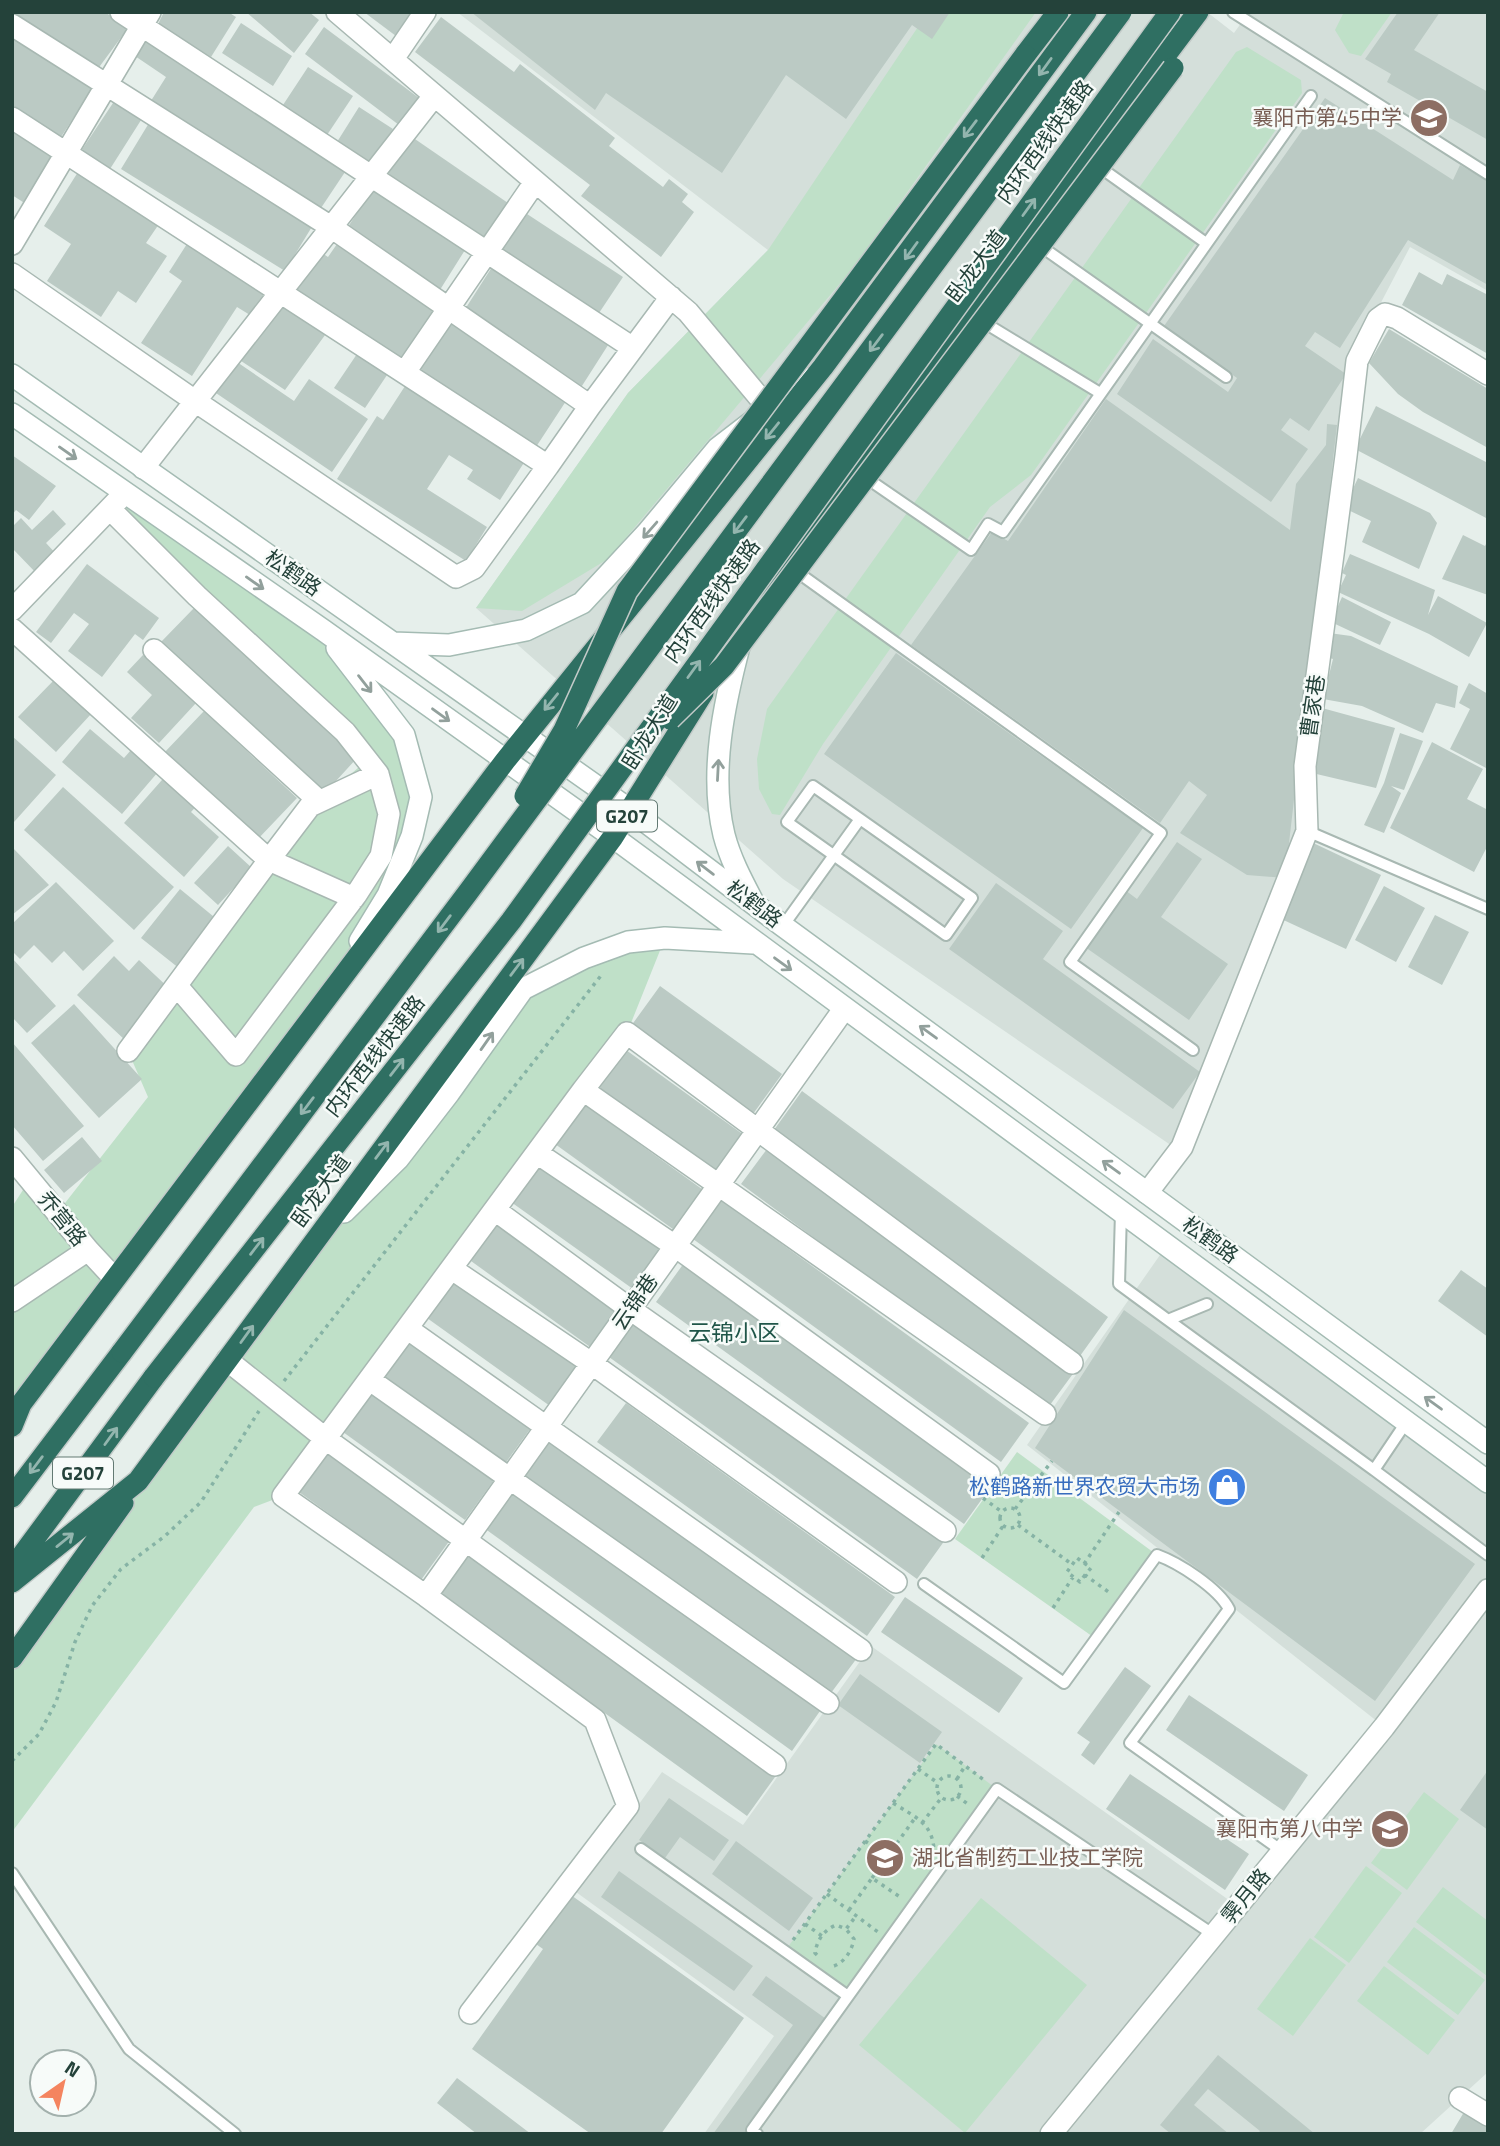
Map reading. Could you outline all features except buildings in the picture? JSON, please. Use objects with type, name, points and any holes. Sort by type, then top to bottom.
[{"type":"highway","points":[[469,891],[564,730],[627,591],[1058,12]]},
{"type":"highway","points":[[12,1426],[16,1410],[523,737],[823,367],[1086,12]]},
{"type":"highway","name":"内环西线快速路","points":[[12,1497],[469,891],[1121,12]]},
{"type":"highway","name":"内环西线快速路","points":[[12,1569],[154,1377],[511,921],[1170,12]]},
{"type":"highway","name":"卧龙大道","points":[[12,1582],[138,1481],[613,837],[779,571],[970,315],[1034,241],[1088,158],[1198,12]]},
{"type":"highway","points":[[511,921],[617,772],[724,666],[1034,241],[1215,12]]},
{"type":"highway","points":[[12,1658],[138,1481]]},
{"type":"street","points":[[121,12],[146,19],[371,176],[633,348]]},
{"type":"street","points":[[337,12],[688,312],[769,409]]},
{"type":"street","points":[[393,59],[425,12]]},
{"type":"street","points":[[12,244],[146,19]]},
{"type":"street","points":[[12,25],[331,228],[590,406]]},
{"type":"street","points":[[143,468],[434,96]]},
{"type":"street","points":[[12,118],[548,466]]},
{"type":"street","points":[[405,372],[535,182]]},
{"type":"street","points":[[12,274],[456,577],[474,568],[671,297]]},
{"type":"street","name":"曹家巷","points":[[1147,1193],[1182,1147],[1307,831],[1305,766],[1357,361],[1378,319],[1385,314],[1397,318],[1488,374]]},
{"type":"street","points":[[393,643],[449,645],[526,630],[582,603],[648,533],[718,448],[823,367]]},
{"type":"street","name":"松鹤路","points":[[12,375],[523,737],[631,810],[754,905],[1488,1443]]},
{"type":"street","name":"松鹤路","points":[[12,414],[323,630],[613,837],[753,943],[1488,1482]]},
{"type":"street","points":[[12,610],[125,493]]},
{"type":"street","points":[[110,509],[197,596],[345,732],[378,774],[389,814],[381,856],[355,898],[236,1055],[177,986]]},
{"type":"street","points":[[754,905],[733,864],[724,836],[717,773],[727,698],[746,621],[779,571]]},
{"type":"street","points":[[12,629],[270,860],[355,898]]},
{"type":"street","points":[[323,630],[404,735],[421,797],[412,836],[388,895],[340,982]]},
{"type":"street","points":[[154,650],[320,801]]},
{"type":"street","points":[[128,1051],[310,806],[378,774]]},
{"type":"street","points":[[315,1241],[398,1159],[523,989],[584,958],[628,942],[666,938],[753,943]]},
{"type":"street","name":"云锦巷","points":[[426,1596],[844,1009]]},
{"type":"street","points":[[470,2013],[628,1806],[595,1720],[426,1596],[283,1496],[583,1090],[628,1034],[1072,1363]]},
{"type":"street","points":[[583,1090],[1045,1414]]},
{"type":"street","points":[[537,1153],[675,1246],[989,1474]]},
{"type":"street","name":"乔营路","points":[[12,1158],[114,1278]]},
{"type":"street","points":[[495,1210],[630,1309],[945,1531]]},
{"type":"street","points":[[12,1301],[88,1250]]},
{"type":"street","points":[[452,1269],[592,1363],[896,1582]]},
{"type":"street","points":[[408,1329],[861,1650]]},
{"type":"street","points":[[227,1360],[326,1439],[775,1765]]},
{"type":"street","points":[[370,1380],[828,1703]]},
{"type":"street","name":"霁月路","points":[[1051,2134],[1384,1727],[1488,1590]]},
{"type":"street","points":[[1460,2098],[1488,2115]]},
{"type":"lane","points":[[1233,12],[1488,174]]},
{"type":"lane","points":[[854,470],[971,550],[988,524],[1003,532],[1311,96]]},
{"type":"lane","points":[[1088,158],[1206,243]]},
{"type":"lane","points":[[1034,241],[1226,377]]},
{"type":"lane","points":[[970,315],[1100,393]]},
{"type":"lane","points":[[779,571],[1161,833],[1070,962],[1193,1050]]},
{"type":"lane","points":[[813,786],[860,819],[972,898],[946,934],[787,822],[813,786]]},
{"type":"lane","points":[[783,926],[860,819]]},
{"type":"lane","points":[[1307,831],[1488,909]]},
{"type":"lane","points":[[1121,1212],[1119,1284],[1488,1555]]},
{"type":"lane","points":[[1168,1320],[1207,1304]]},
{"type":"lane","points":[[1374,1470],[1407,1421]]},
{"type":"lane","points":[[924,1584],[1065,1683],[1157,1555],[1171,1560],[1223,1598],[1229,1609],[1130,1743],[1282,1851]]},
{"type":"lane","points":[[757,2134],[752,2130],[997,1789],[1214,1935]]},
{"type":"lane","points":[[642,1849],[849,1996]]},
{"type":"lane","points":[[12,1872],[129,2049],[234,2134]]},
{"type":"path","points":[[12,1761],[39,1734],[56,1702],[75,1642],[92,1606],[121,1569],[165,1536],[201,1502],[254,1417],[628,942]]},
{"type":"path","points":[[1015,1509],[1052,1461]]},
{"type":"path","points":[[983,1498],[1002,1512]]},
{"type":"path","points":[[1008,1508],[1015,1509],[1019,1515],[1018,1525],[1009,1529],[1003,1526],[1000,1521],[1002,1512],[1008,1508]]},
{"type":"path","points":[[1084,1563],[1119,1512]]},
{"type":"path","points":[[1018,1525],[1073,1565]]},
{"type":"path","points":[[982,1558],[1003,1526]]},
{"type":"path","points":[[1077,1558],[1084,1563],[1091,1568],[1080,1582],[1067,1573],[1077,1558]]},
{"type":"path","points":[[1086,1575],[1123,1602]]},
{"type":"path","points":[[1053,1608],[1073,1577]]},
{"type":"path","points":[[785,1951],[936,1744],[997,1789]]},
{"type":"path","points":[[957,1779],[946,1776],[938,1783],[937,1791],[942,1797],[949,1799],[957,1796],[960,1789],[957,1779],[965,1766]]},
{"type":"path","points":[[918,1769],[938,1783]]},
{"type":"path","points":[[922,1823],[942,1797]]},
{"type":"path","points":[[893,1802],[932,1833],[932,1857]]},
{"type":"path","points":[[849,1910],[915,1818]]},
{"type":"path","points":[[865,1841],[888,1856]]},
{"type":"path","points":[[872,1878],[902,1899],[909,1890]]},
{"type":"path","points":[[827,1894],[889,1940]]},
{"type":"path","points":[[846,1929],[856,1916]]},
{"type":"path","points":[[805,1924],[822,1936]]},
{"type":"path","points":[[836,1925],[846,1929],[854,1939],[842,1962],[835,1966],[822,1963],[815,1953],[816,1943],[828,1929],[836,1925]]},
{"type":"shaded area","points":[[457,12],[1207,12],[1234,33],[1249,12],[1488,12],[1488,291],[1410,247],[1352,358],[1295,832],[1175,1148],[783,879],[476,608],[628,393],[768,250]]},
{"type":"shaded area","points":[[1167,1245],[1488,1493],[1488,2072],[1420,2134],[704,2134],[774,2036],[576,1892],[662,1772],[743,1825],[871,1646],[1233,1903],[1378,1722],[1027,1445]]},
{"type":"green space","points":[[928,12],[1036,12],[853,268],[608,559],[522,611],[476,608],[628,393],[768,250]]},
{"type":"green space","points":[[1344,12],[1392,12],[1361,56],[1349,53],[1335,30]]},
{"type":"green space","points":[[1247,47],[1301,80],[1302,93],[1031,475],[990,507],[823,744],[780,815],[772,814],[759,789],[757,759],[767,709],[1236,52]]},
{"type":"green space","points":[[125,493],[323,630],[404,735],[421,797],[365,933],[12,1415],[12,1207],[30,1179],[58,1212],[148,1097],[128,1051],[320,801],[367,760],[110,509]]},
{"type":"green space","points":[[665,938],[627,1033],[283,1496],[254,1507],[12,1832],[12,1658],[138,1481],[523,989]]},
{"type":"green space","points":[[1017,1452],[1157,1555],[1096,1639],[955,1539]]},
{"type":"green space","points":[[936,1744],[997,1789],[848,1996],[785,1951]]},
{"type":"green space","points":[[1424,1792],[1459,1819],[1407,1890],[1371,1863]]},
{"type":"green space","points":[[1366,1866],[1402,1893],[1349,1963],[1314,1937]]},
{"type":"green space","points":[[1443,1887],[1488,1921],[1487,1976],[1416,1922]]},
{"type":"green space","points":[[981,1898],[1087,1985],[965,2133],[859,2045]]},
{"type":"green space","points":[[1414,1927],[1485,1980],[1458,2015],[1387,1962]]},
{"type":"green space","points":[[1310,1938],[1346,1965],[1293,2036],[1257,2009]]},
{"type":"green space","points":[[1384,1966],[1455,2020],[1428,2055],[1357,2001]]},
{"type":"place","name":"襄阳市第45中学","points":[[1429,118]]},
{"type":"place","name":"松鹤路新世界农贸大市场","points":[[1227,1487]]},
{"type":"place","name":"襄阳市第八中学","points":[[1390,1829]]},
{"type":"place","name":"湖北省制药工业技工学院","points":[[885,1858]]},
{"type":"district","name":"云锦小区","points":[[734,1333]]}]
